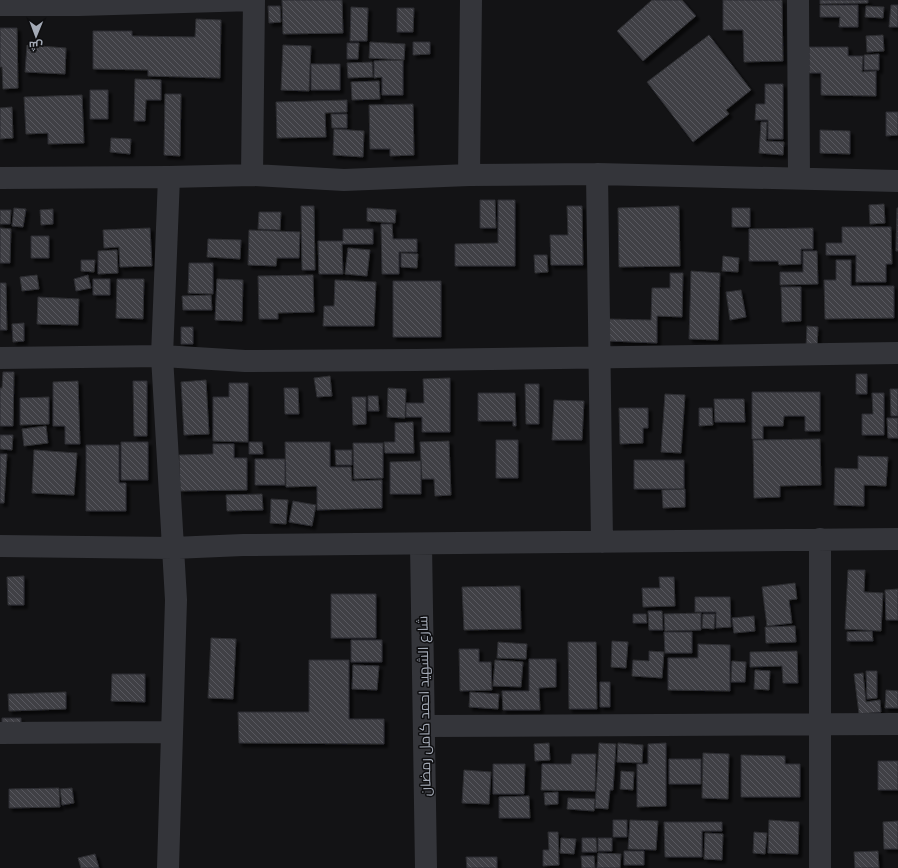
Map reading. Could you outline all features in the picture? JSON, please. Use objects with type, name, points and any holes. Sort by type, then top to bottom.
[{"type":"street","points":[[0,5],[254,0],[252,175]]},
{"type":"street","points":[[469,175],[471,0]]},
{"type":"street","points":[[798,0],[799,178]]},
{"type":"street","points":[[597,174],[602,542]]},
{"type":"street","points":[[0,178],[252,175],[344,180],[469,175],[597,174],[898,181]]},
{"type":"street","points":[[168,868],[176,600],[162,356],[169,177]]},
{"type":"street","points":[[0,358],[162,356],[245,360],[898,353]]},
{"type":"street","points":[[820,539],[820,868]]},
{"type":"street","points":[[0,546],[173,548],[243,545],[898,539]]},
{"type":"street","name":"شارع الشهيد احمد كامل رمضان","points":[[421,544],[426,868]]},
{"type":"street","points":[[424,726],[898,724]]},
{"type":"street","points":[[0,732],[172,732]]},
{"type":"building","points":[[282,0],[342,0],[343,33],[283,34]]},
{"type":"building","points":[[652,0],[682,0],[696,16],[643,61],[617,31]]},
{"type":"building","points":[[723,0],[782,0],[783,61],[744,62],[743,30],[723,30]]},
{"type":"building","points":[[820,0],[868,0],[868,3],[820,4]]},
{"type":"building","points":[[820,5],[858,5],[858,27],[839,27],[840,17],[820,17]]},
{"type":"building","points":[[891,5],[898,5],[898,27],[889,27]]},
{"type":"building","points":[[268,6],[280,6],[281,22],[269,23]]},
{"type":"building","points":[[866,6],[884,7],[883,18],[865,17]]},
{"type":"building","points":[[351,7],[368,8],[367,41],[350,41]]},
{"type":"building","points":[[397,8],[414,8],[413,32],[397,32]]},
{"type":"building","points":[[196,19],[221,20],[220,78],[148,76],[148,70],[93,69],[93,31],[132,31],[132,36],[195,37]]},
{"type":"building","points":[[0,28],[17,28],[18,88],[3,89],[2,67],[0,67]]},
{"type":"building","points":[[709,35],[751,90],[726,110],[729,114],[693,142],[647,82]]},
{"type":"building","points":[[883,35],[884,51],[867,52],[866,36]]},
{"type":"building","points":[[370,42],[405,44],[404,60],[369,58]]},
{"type":"building","points":[[413,42],[430,42],[430,54],[413,55]]},
{"type":"building","points":[[347,43],[359,43],[358,59],[347,59]]},
{"type":"building","points":[[27,45],[66,48],[65,74],[25,72]]},
{"type":"building","points":[[283,45],[311,46],[309,91],[281,90]]},
{"type":"building","points":[[809,47],[848,47],[848,56],[863,56],[862,72],[876,71],[876,96],[821,95],[821,73],[809,73]]},
{"type":"building","points":[[879,54],[879,70],[864,70],[864,55]]},
{"type":"building","points":[[403,60],[403,95],[382,95],[382,77],[374,78],[374,61]]},
{"type":"building","points":[[372,62],[373,77],[348,78],[347,63]]},
{"type":"building","points":[[311,64],[340,64],[340,90],[311,90]]},
{"type":"building","points":[[135,79],[161,80],[161,100],[146,100],[145,121],[134,121]]},
{"type":"building","points":[[379,81],[380,99],[352,100],[351,82]]},
{"type":"building","points":[[765,84],[783,84],[783,139],[768,139],[768,120],[755,120],[756,104],[765,104]]},
{"type":"building","points":[[90,90],[108,90],[108,119],[90,119]]},
{"type":"building","points":[[165,94],[181,94],[180,156],[164,155]]},
{"type":"building","points":[[82,95],[84,143],[48,144],[48,133],[26,134],[24,97]]},
{"type":"building","points":[[347,100],[347,112],[325,113],[326,137],[277,138],[276,102]]},
{"type":"building","points":[[413,104],[414,155],[390,156],[390,149],[370,149],[369,105]]},
{"type":"building","points":[[12,107],[13,138],[0,139],[0,108]]},
{"type":"building","points":[[886,112],[898,112],[898,135],[886,136]]},
{"type":"building","points":[[331,114],[347,114],[347,128],[332,128]]},
{"type":"building","points":[[761,122],[767,122],[766,141],[784,142],[783,155],[759,153]]},
{"type":"building","points":[[334,129],[364,131],[363,157],[333,155]]},
{"type":"building","points":[[820,130],[850,131],[850,154],[820,153]]},
{"type":"building","points":[[111,138],[131,139],[130,154],[110,152]]},
{"type":"building","points":[[480,200],[495,200],[496,228],[480,228]]},
{"type":"building","points":[[498,200],[515,200],[515,266],[455,266],[455,244],[498,243]]},
{"type":"building","points":[[884,204],[885,223],[870,224],[869,205]]},
{"type":"building","points":[[301,206],[314,206],[315,270],[302,270]]},
{"type":"building","points":[[567,206],[582,206],[583,265],[551,265],[550,235],[568,235]]},
{"type":"building","points":[[679,206],[680,266],[619,267],[618,208]]},
{"type":"building","points":[[14,208],[26,209],[23,227],[12,226]]},
{"type":"building","points":[[367,208],[396,210],[395,223],[367,221]]},
{"type":"building","points":[[732,208],[750,208],[750,227],[732,227]]},
{"type":"building","points":[[897,208],[898,251],[896,251]]},
{"type":"building","points":[[53,209],[53,224],[41,225],[40,210]]},
{"type":"building","points":[[0,210],[11,210],[10,224],[0,224]]},
{"type":"building","points":[[259,212],[281,212],[280,230],[258,229]]},
{"type":"building","points":[[381,224],[392,224],[393,239],[417,239],[417,252],[399,252],[399,274],[382,274]]},
{"type":"building","points":[[842,227],[891,227],[892,264],[886,264],[886,282],[856,282],[856,255],[826,255],[826,243],[842,243]]},
{"type":"building","points":[[0,228],[11,229],[10,263],[0,263]]},
{"type":"building","points":[[150,228],[152,266],[120,267],[119,247],[104,248],[103,230]]},
{"type":"building","points":[[813,228],[813,249],[801,249],[801,264],[779,265],[778,261],[749,261],[749,229]]},
{"type":"building","points":[[343,229],[373,229],[373,244],[342,244],[343,274],[319,274],[318,241],[343,241]]},
{"type":"building","points":[[249,230],[300,232],[299,258],[277,258],[276,266],[248,265]]},
{"type":"building","points":[[31,236],[49,236],[49,258],[31,258]]},
{"type":"building","points":[[208,239],[241,240],[240,259],[207,257]]},
{"type":"building","points":[[348,248],[370,250],[367,276],[345,274]]},
{"type":"building","points":[[117,250],[118,273],[98,274],[98,251]]},
{"type":"building","points":[[803,251],[817,251],[818,284],[780,285],[780,272],[803,272]]},
{"type":"building","points":[[401,253],[418,254],[417,268],[401,267]]},
{"type":"building","points":[[534,255],[547,255],[548,272],[535,273]]},
{"type":"building","points":[[723,256],[739,258],[738,272],[722,271]]},
{"type":"building","points":[[81,260],[95,260],[94,272],[81,271]]},
{"type":"building","points":[[836,260],[851,260],[851,286],[894,286],[894,318],[825,319],[824,280],[836,280]]},
{"type":"building","points":[[189,263],[213,263],[213,294],[188,293]]},
{"type":"building","points":[[691,271],[720,273],[718,340],[689,339]]},
{"type":"building","points":[[670,273],[683,273],[682,317],[657,316],[657,343],[609,341],[609,319],[651,320],[652,288],[670,288]]},
{"type":"building","points":[[37,275],[39,289],[22,291],[20,277]]},
{"type":"building","points":[[88,275],[91,288],[76,291],[74,279]]},
{"type":"building","points":[[313,275],[314,312],[278,313],[278,319],[259,319],[258,276]]},
{"type":"building","points":[[93,279],[110,279],[110,295],[93,295]]},
{"type":"building","points":[[117,279],[144,279],[143,319],[116,318]]},
{"type":"building","points":[[217,279],[243,280],[242,321],[215,320]]},
{"type":"building","points":[[335,280],[376,282],[374,326],[323,326],[324,306],[334,306]]},
{"type":"building","points":[[393,281],[441,281],[441,337],[393,337]]},
{"type":"building","points":[[0,283],[6,283],[7,330],[0,330]]},
{"type":"building","points":[[781,287],[801,287],[801,321],[782,322]]},
{"type":"building","points":[[741,290],[746,317],[730,320],[726,292]]},
{"type":"building","points":[[211,295],[212,310],[183,310],[182,296]]},
{"type":"building","points":[[38,297],[79,299],[78,325],[37,324]]},
{"type":"building","points":[[24,323],[24,341],[13,342],[12,324]]},
{"type":"building","points":[[807,326],[818,327],[817,348],[806,347]]},
{"type":"building","points":[[181,327],[193,327],[193,344],[181,344]]},
{"type":"building","points":[[3,372],[14,372],[13,426],[0,426],[0,388],[2,388]]},
{"type":"building","points":[[856,374],[867,374],[867,394],[856,394]]},
{"type":"building","points":[[330,376],[332,396],[317,397],[314,378]]},
{"type":"building","points":[[450,378],[450,432],[422,432],[422,417],[406,417],[406,403],[424,403],[423,379]]},
{"type":"building","points":[[206,380],[209,434],[184,435],[181,382]]},
{"type":"building","points":[[78,381],[80,444],[65,444],[65,426],[53,426],[53,382]]},
{"type":"building","points":[[133,381],[147,381],[147,436],[134,436]]},
{"type":"building","points":[[229,383],[248,383],[248,442],[213,441],[213,397],[229,397]]},
{"type":"building","points":[[525,384],[539,384],[539,424],[526,424]]},
{"type":"building","points":[[284,388],[298,388],[299,414],[285,414]]},
{"type":"building","points":[[388,388],[406,389],[405,418],[387,417]]},
{"type":"building","points":[[890,389],[898,389],[898,416],[891,416]]},
{"type":"building","points":[[752,392],[820,392],[820,431],[805,431],[805,416],[784,416],[783,426],[763,426],[763,439],[752,439]]},
{"type":"building","points":[[478,393],[515,393],[516,426],[513,426],[513,421],[478,421]]},
{"type":"building","points":[[872,393],[884,393],[884,435],[862,435],[862,414],[873,414]]},
{"type":"building","points":[[665,394],[685,395],[681,453],[661,452]]},
{"type":"building","points":[[368,396],[378,396],[379,411],[368,411]]},
{"type":"building","points":[[49,397],[49,424],[20,425],[20,398]]},
{"type":"building","points":[[352,397],[366,397],[366,424],[353,425]]},
{"type":"building","points":[[714,399],[744,399],[745,422],[715,422]]},
{"type":"building","points":[[554,400],[584,401],[582,440],[552,440]]},
{"type":"building","points":[[619,408],[648,408],[648,428],[643,428],[643,443],[620,444]]},
{"type":"building","points":[[699,408],[712,408],[713,425],[699,426]]},
{"type":"building","points":[[887,418],[898,418],[898,438],[888,438]]},
{"type":"building","points":[[413,422],[414,453],[385,453],[384,442],[395,442],[395,423]]},
{"type":"building","points":[[46,426],[48,443],[24,446],[22,429]]},
{"type":"building","points":[[0,435],[13,435],[12,450],[0,449]]},
{"type":"building","points":[[820,439],[821,485],[780,486],[780,497],[754,498],[753,440]]},
{"type":"building","points":[[496,440],[518,440],[518,478],[496,478]]},
{"type":"building","points":[[449,441],[451,495],[435,496],[434,479],[422,479],[420,442]]},
{"type":"building","points":[[121,442],[148,442],[148,480],[121,480]]},
{"type":"building","points":[[249,442],[262,442],[263,454],[249,454]]},
{"type":"building","points":[[285,442],[330,442],[330,467],[351,467],[352,481],[382,480],[382,508],[317,510],[317,486],[286,487]]},
{"type":"building","points":[[353,443],[383,443],[383,478],[354,479]]},
{"type":"building","points":[[213,444],[234,444],[234,458],[247,458],[247,490],[180,491],[179,455],[213,454]]},
{"type":"building","points":[[86,445],[119,445],[119,483],[126,483],[126,511],[86,511]]},
{"type":"building","points":[[34,450],[77,453],[74,495],[32,493]]},
{"type":"building","points":[[335,450],[352,450],[352,465],[336,465]]},
{"type":"building","points":[[0,454],[7,454],[4,503],[0,503]]},
{"type":"building","points":[[858,456],[888,457],[886,486],[864,485],[864,506],[834,505],[835,468],[858,469]]},
{"type":"building","points":[[255,459],[285,459],[285,485],[255,485]]},
{"type":"building","points":[[634,460],[684,460],[684,489],[634,489]]},
{"type":"building","points":[[421,461],[421,494],[390,494],[390,462]]},
{"type":"building","points":[[685,489],[685,507],[663,508],[662,490]]},
{"type":"building","points":[[262,494],[263,510],[227,511],[226,495]]},
{"type":"building","points":[[271,499],[288,500],[286,524],[270,523]]},
{"type":"building","points":[[293,501],[316,505],[312,526],[289,522]]},
{"type":"building","points":[[848,570],[865,570],[864,592],[883,593],[881,631],[845,629]]},
{"type":"building","points":[[24,576],[24,605],[8,605],[7,577]]},
{"type":"building","points":[[659,577],[674,577],[675,606],[643,607],[642,588],[660,588]]},
{"type":"building","points":[[795,583],[797,599],[789,600],[792,623],[767,626],[762,587]]},
{"type":"building","points":[[520,586],[521,629],[464,630],[462,587]]},
{"type":"building","points":[[898,589],[898,620],[886,620],[885,590]]},
{"type":"building","points":[[331,594],[376,594],[376,638],[331,638]]},
{"type":"building","points":[[695,597],[730,597],[731,627],[716,628],[716,612],[695,612]]},
{"type":"building","points":[[648,611],[662,611],[663,630],[649,630]]},
{"type":"building","points":[[701,613],[701,630],[665,631],[664,614]]},
{"type":"building","points":[[633,614],[646,614],[647,623],[633,623]]},
{"type":"building","points":[[703,614],[715,614],[714,629],[702,628]]},
{"type":"building","points":[[754,616],[755,631],[734,633],[732,618]]},
{"type":"building","points":[[795,626],[796,642],[766,643],[765,627]]},
{"type":"building","points":[[872,631],[873,641],[847,641],[847,632]]},
{"type":"building","points":[[664,632],[692,632],[692,653],[665,653]]},
{"type":"building","points":[[211,638],[236,639],[233,699],[208,698]]},
{"type":"building","points":[[351,640],[382,640],[382,662],[351,662]]},
{"type":"building","points":[[612,641],[628,642],[626,668],[611,667]]},
{"type":"building","points":[[498,642],[527,644],[526,659],[497,658]]},
{"type":"building","points":[[568,642],[596,642],[597,709],[569,709]]},
{"type":"building","points":[[698,644],[730,645],[730,691],[668,690],[668,658],[698,658]]},
{"type":"building","points":[[459,649],[479,649],[479,662],[491,662],[492,690],[460,691]]},
{"type":"building","points":[[649,651],[664,652],[662,678],[632,676],[633,660],[649,661]]},
{"type":"building","points":[[797,651],[798,683],[783,683],[782,666],[750,667],[750,652]]},
{"type":"building","points":[[529,659],[556,659],[556,687],[539,688],[540,710],[503,710],[502,691],[529,691]]},
{"type":"building","points":[[309,660],[349,660],[349,719],[384,719],[384,744],[239,743],[238,712],[309,712]]},
{"type":"building","points":[[495,660],[523,662],[521,687],[493,686]]},
{"type":"building","points":[[732,661],[746,662],[745,682],[731,682]]},
{"type":"building","points":[[353,665],[379,666],[377,690],[352,689]]},
{"type":"building","points":[[755,670],[770,671],[769,690],[754,689]]},
{"type":"building","points":[[866,671],[877,671],[877,698],[867,699]]},
{"type":"building","points":[[863,673],[866,702],[880,700],[881,712],[859,714],[854,674]]},
{"type":"building","points":[[112,674],[145,674],[145,702],[111,701]]},
{"type":"building","points":[[600,682],[610,682],[610,707],[600,707]]},
{"type":"building","points":[[886,690],[898,691],[898,708],[885,708]]},
{"type":"building","points":[[66,692],[66,709],[9,711],[8,694]]},
{"type":"building","points":[[470,692],[499,694],[498,709],[469,707]]},
{"type":"building","points":[[2,718],[21,718],[21,727],[2,727]]},
{"type":"building","points":[[549,743],[550,760],[535,761],[534,744]]},
{"type":"building","points":[[599,743],[616,744],[613,790],[610,790],[608,809],[595,808]]},
{"type":"building","points":[[618,743],[643,745],[642,763],[617,762]]},
{"type":"building","points":[[666,743],[666,806],[637,807],[637,764],[648,764],[648,744]]},
{"type":"building","points":[[703,753],[729,754],[728,799],[702,798]]},
{"type":"building","points":[[572,754],[596,754],[595,791],[541,790],[542,764],[571,764]]},
{"type":"building","points":[[741,755],[785,756],[785,764],[800,764],[800,797],[741,797]]},
{"type":"building","points":[[669,759],[701,759],[701,784],[669,784]]},
{"type":"building","points":[[878,761],[898,761],[898,790],[878,790]]},
{"type":"building","points":[[493,764],[525,764],[524,794],[493,794]]},
{"type":"building","points":[[464,770],[491,772],[489,804],[462,803]]},
{"type":"building","points":[[621,771],[634,772],[633,790],[620,789]]},
{"type":"building","points":[[59,788],[60,807],[9,808],[9,789]]},
{"type":"building","points":[[72,788],[74,803],[62,805],[60,789]]},
{"type":"building","points":[[558,792],[558,804],[545,805],[544,793]]},
{"type":"building","points":[[529,796],[530,818],[499,818],[499,797]]},
{"type":"building","points":[[568,798],[595,799],[594,811],[567,809]]},
{"type":"building","points":[[613,820],[627,820],[627,837],[613,837]]},
{"type":"building","points":[[630,820],[658,821],[656,850],[628,849]]},
{"type":"building","points":[[769,820],[799,822],[798,854],[768,853]]},
{"type":"building","points":[[898,821],[898,849],[884,849],[883,822]]},
{"type":"building","points":[[664,822],[722,822],[722,831],[702,831],[702,857],[665,857]]},
{"type":"building","points":[[548,832],[558,832],[559,865],[543,866],[543,850],[549,850]]},
{"type":"building","points":[[754,832],[767,833],[765,854],[753,853]]},
{"type":"building","points":[[705,833],[723,834],[722,860],[704,859]]},
{"type":"building","points":[[561,838],[576,839],[574,854],[560,853]]},
{"type":"building","points":[[582,838],[596,838],[597,852],[582,852]]},
{"type":"building","points":[[598,838],[612,838],[612,851],[598,851]]},
{"type":"building","points":[[624,851],[644,851],[644,865],[624,865]]},
{"type":"building","points":[[878,851],[879,868],[855,868],[854,852]]},
{"type":"building","points":[[598,853],[621,854],[620,868],[597,868]]},
{"type":"building","points":[[95,854],[99,868],[81,868],[78,858]]},
{"type":"building","points":[[581,856],[594,856],[595,868],[582,868]]},
{"type":"building","points":[[466,857],[497,857],[497,868],[467,868]]}]
